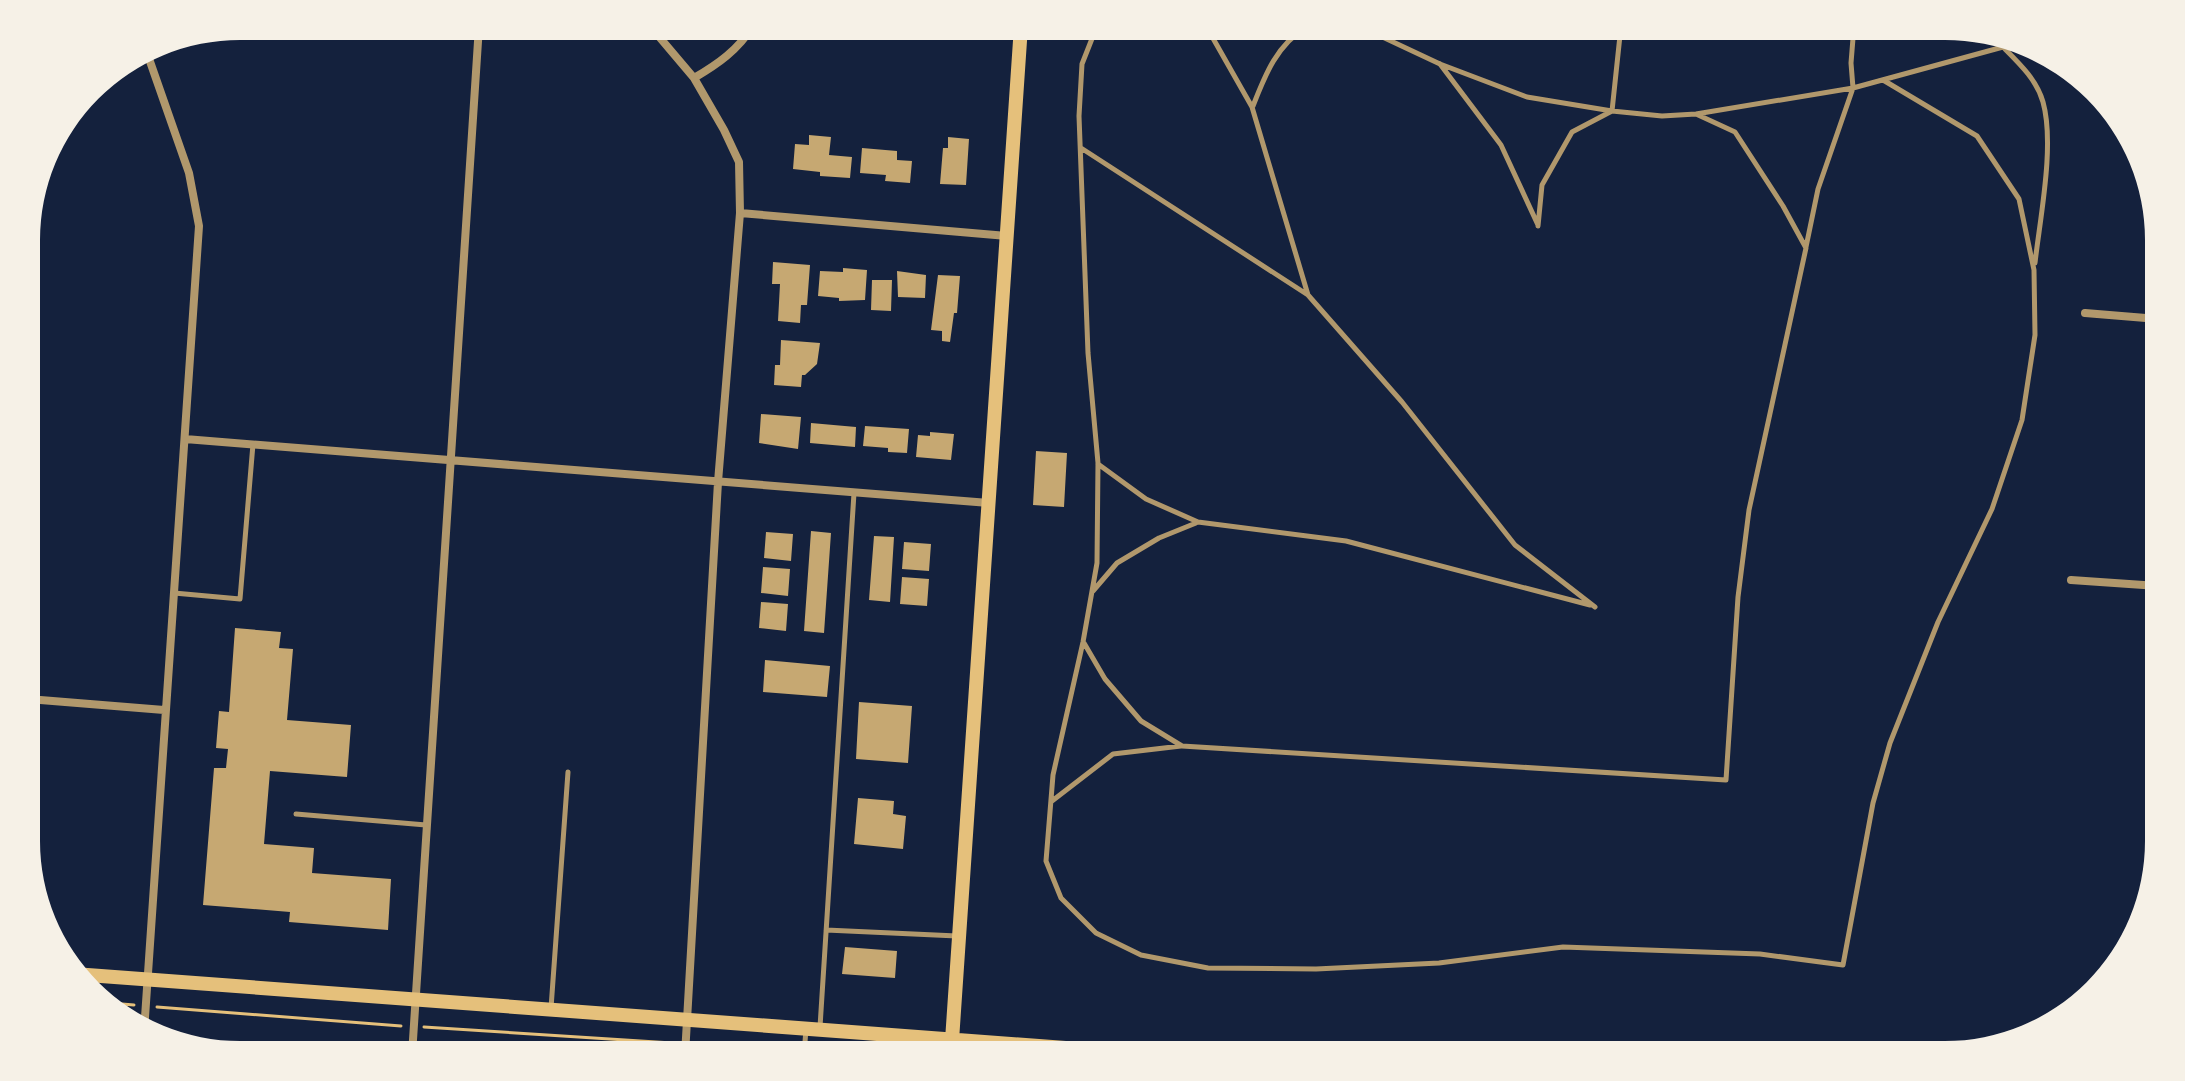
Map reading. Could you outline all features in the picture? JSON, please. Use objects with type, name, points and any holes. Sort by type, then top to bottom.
[{"type":"main road","points":[[952,1041],[1020,40]]},
{"type":"main road","points":[[92,975],[983,1041]]},
{"type":"street","points":[[413,1041],[478,40]]},
{"type":"street","points":[[662,40],[694,78],[739,162],[740,213],[718,482],[686,1041]]},
{"type":"street","points":[[694,78],[719,63],[744,40]]},
{"type":"street","points":[[145,1016],[199,226],[189,173],[150,62]]},
{"type":"street","points":[[740,213],[1007,236]]},
{"type":"street","points":[[2085,313],[2145,318]]},
{"type":"street","points":[[185,439],[989,503]]},
{"type":"street","points":[[2071,580],[2145,585]]},
{"type":"street","points":[[40,700],[164,710]]},
{"type":"lane","points":[[1091,40],[1082,64],[1080,148],[1088,353],[1098,463],[1097,563],[1053,775],[1046,861],[1061,898],[1096,933],[1141,955],[1208,968],[1316,969],[1439,963],[1563,947],[1760,954],[1843,965],[1873,803],[1890,743],[1938,622],[1992,509],[2022,420],[2035,335],[2034,270],[2048,154],[2043,102],[2028,73],[2011,52]]},
{"type":"lane","points":[[1214,40],[1252,107],[1308,295]]},
{"type":"lane","points":[[1252,107],[1271,62],[1290,40]]},
{"type":"lane","points":[[1389,40],[1440,64],[1527,97],[1662,116],[1696,114],[1853,88],[1993,46]]},
{"type":"lane","points":[[1612,111],[1620,40]]},
{"type":"lane","points":[[1051,802],[1113,754],[1182,746],[1726,780],[1738,597],[1749,510],[1818,189],[1853,88],[1853,40]]},
{"type":"lane","points":[[1440,64],[1501,145],[1538,226],[1542,185],[1572,132],[1612,111]]},
{"type":"lane","points":[[1883,80],[1977,136],[2019,199],[2034,270]]},
{"type":"lane","points":[[1696,114],[1735,132],[1806,248]]},
{"type":"lane","points":[[1080,148],[1308,295],[1402,402],[1515,545],[1595,607],[1346,541],[1198,522],[1146,499],[1098,463]]},
{"type":"lane","points":[[173,593],[240,599],[253,444]]},
{"type":"lane","points":[[809,1041],[813,1029],[826,930],[854,493]]},
{"type":"lane","points":[[1092,592],[1117,563],[1159,538],[1198,522]]},
{"type":"lane","points":[[1083,642],[1105,679],[1141,721],[1182,746]]},
{"type":"lane","points":[[551,1009],[568,772]]},
{"type":"lane","points":[[296,814],[427,825]]},
{"type":"lane","points":[[826,930],[958,936]]},
{"type":"path","points":[[125,1004],[638,1041]]},
{"type":"building","points":[[809,135],[831,137],[829,155],[852,157],[850,178],[820,176],[820,172],[793,169],[795,144],[809,145]]},
{"type":"building","points":[[948,137],[969,139],[966,185],[940,184],[943,148],[948,148]]},
{"type":"building","points":[[862,148],[897,151],[897,160],[912,161],[910,183],[885,181],[886,175],[860,173]]},
{"type":"building","points":[[773,262],[810,265],[807,305],[801,305],[800,323],[778,321],[780,284],[772,284]]},
{"type":"building","points":[[843,268],[867,270],[865,300],[839,301],[839,298],[818,296],[820,271],[843,272]]},
{"type":"building","points":[[897,271],[926,275],[925,298],[898,297]]},
{"type":"building","points":[[938,275],[960,276],[957,313],[954,313],[950,342],[942,341],[942,331],[931,330]]},
{"type":"building","points":[[872,280],[892,280],[891,311],[871,310]]},
{"type":"building","points":[[781,340],[820,343],[817,364],[802,375],[801,387],[774,385],[775,365],[780,365]]},
{"type":"building","points":[[761,414],[801,417],[798,449],[759,443]]},
{"type":"building","points":[[811,423],[856,427],[855,447],[810,443]]},
{"type":"building","points":[[865,426],[909,429],[907,453],[863,446]]},
{"type":"building","points":[[930,432],[954,434],[951,460],[916,457],[918,435],[930,436]]},
{"type":"building","points":[[1036,451],[1067,453],[1064,507],[1033,505]]},
{"type":"building","points":[[811,531],[831,533],[824,633],[804,631]]},
{"type":"building","points":[[766,532],[793,534],[791,561],[764,558]]},
{"type":"building","points":[[874,536],[894,537],[890,602],[869,600]]},
{"type":"building","points":[[904,542],[931,544],[929,571],[902,569]]},
{"type":"building","points":[[763,567],[790,569],[788,596],[761,593]]},
{"type":"building","points":[[902,577],[929,579],[927,606],[900,604]]},
{"type":"building","points":[[761,602],[788,604],[786,631],[759,628]]},
{"type":"building","points":[[235,628],[281,632],[279,648],[293,649],[287,720],[351,725],[347,777],[270,771],[264,844],[314,848],[312,873],[391,879],[388,930],[289,922],[290,912],[203,905],[214,768],[226,768],[228,749],[216,748],[219,711],[229,712]]},
{"type":"building","points":[[765,660],[830,666],[827,697],[763,692]]},
{"type":"building","points":[[859,702],[912,706],[908,763],[856,759]]},
{"type":"building","points":[[858,798],[894,801],[893,814],[906,816],[903,849],[854,844]]},
{"type":"building","points":[[845,947],[897,951],[895,978],[842,974]]}]
